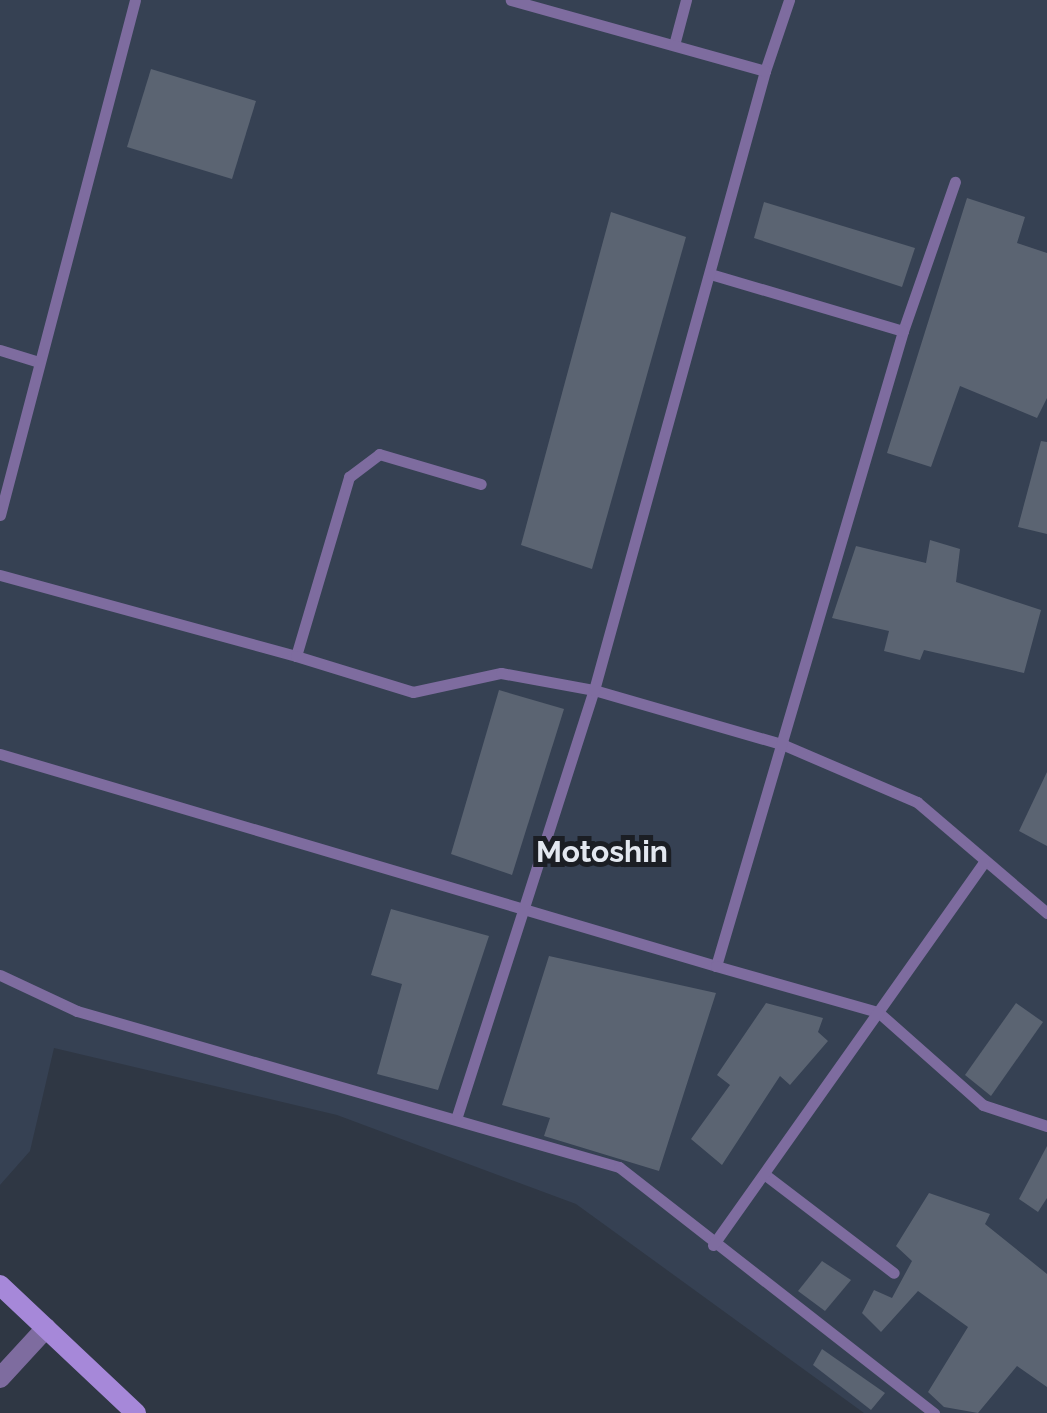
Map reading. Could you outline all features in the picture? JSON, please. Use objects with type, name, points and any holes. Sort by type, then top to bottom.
[{"type":"street","points":[[0,1285],[133,1412]]},
{"type":"street","points":[[0,1378],[46,1328]]},
{"type":"lane","points":[[0,514],[37,361],[135,0]]},
{"type":"lane","points":[[511,0],[766,71]]},
{"type":"lane","points":[[674,45],[686,0]]},
{"type":"lane","points":[[456,1116],[528,912],[789,0]]},
{"type":"lane","points":[[716,966],[904,332],[955,182]]},
{"type":"lane","points":[[710,274],[904,332]]},
{"type":"lane","points":[[0,350],[37,361]]},
{"type":"lane","points":[[296,656],[349,476],[379,454],[481,484]]},
{"type":"lane","points":[[0,575],[413,692],[501,673],[594,690],[784,746],[916,802],[983,863],[1047,913]]},
{"type":"lane","points":[[0,754],[878,1012],[982,1105],[1047,1126]]},
{"type":"lane","points":[[714,1245],[983,863]]},
{"type":"lane","points":[[0,975],[77,1011],[456,1116],[619,1167],[714,1245],[934,1413]]},
{"type":"lane","points":[[764,1174],[894,1273]]},
{"type":"shaded area","points":[[0,0],[1047,0],[1047,1413],[864,1413],[576,1204],[337,1115],[54,1048],[30,1151],[0,1185]]},
{"type":"building","points":[[151,69],[256,101],[232,179],[127,147]]},
{"type":"building","points":[[967,198],[1025,217],[1017,243],[1047,253],[1047,398],[1037,418],[960,386],[931,467],[887,453]]},
{"type":"building","points":[[764,202],[915,248],[902,287],[754,238]]},
{"type":"building","points":[[611,212],[686,237],[592,569],[521,545]]},
{"type":"building","points":[[1041,441],[1047,442],[1047,534],[1018,527]]},
{"type":"building","points":[[930,540],[960,549],[956,582],[1041,610],[1024,673],[924,650],[920,660],[884,651],[889,631],[832,618],[856,546],[926,563]]},
{"type":"building","points":[[499,690],[564,709],[512,875],[451,854]]},
{"type":"building","points":[[1047,772],[1047,846],[1019,831]]},
{"type":"building","points":[[391,909],[489,936],[438,1090],[377,1074],[402,984],[371,975]]},
{"type":"building","points":[[549,956],[716,993],[659,1171],[544,1136],[550,1118],[502,1105]]},
{"type":"building","points":[[766,1003],[823,1018],[818,1032],[828,1041],[790,1085],[780,1076],[722,1165],[691,1139],[730,1085],[717,1075]]},
{"type":"building","points":[[1016,1003],[1043,1022],[991,1096],[965,1075]]},
{"type":"building","points":[[1047,1146],[1047,1198],[1038,1212],[1019,1199]]},
{"type":"building","points":[[929,1193],[990,1214],[985,1224],[1047,1274],[1047,1387],[1017,1366],[978,1413],[944,1407],[928,1392],[968,1327],[918,1291],[881,1332],[862,1313],[874,1290],[892,1298],[912,1261],[896,1246]]},
{"type":"building","points":[[822,1261],[851,1280],[825,1311],[798,1291]]},
{"type":"building","points":[[822,1349],[885,1393],[871,1410],[813,1365]]},
{"type":"district","name":"Motoshin","points":[[602,852]]}]
